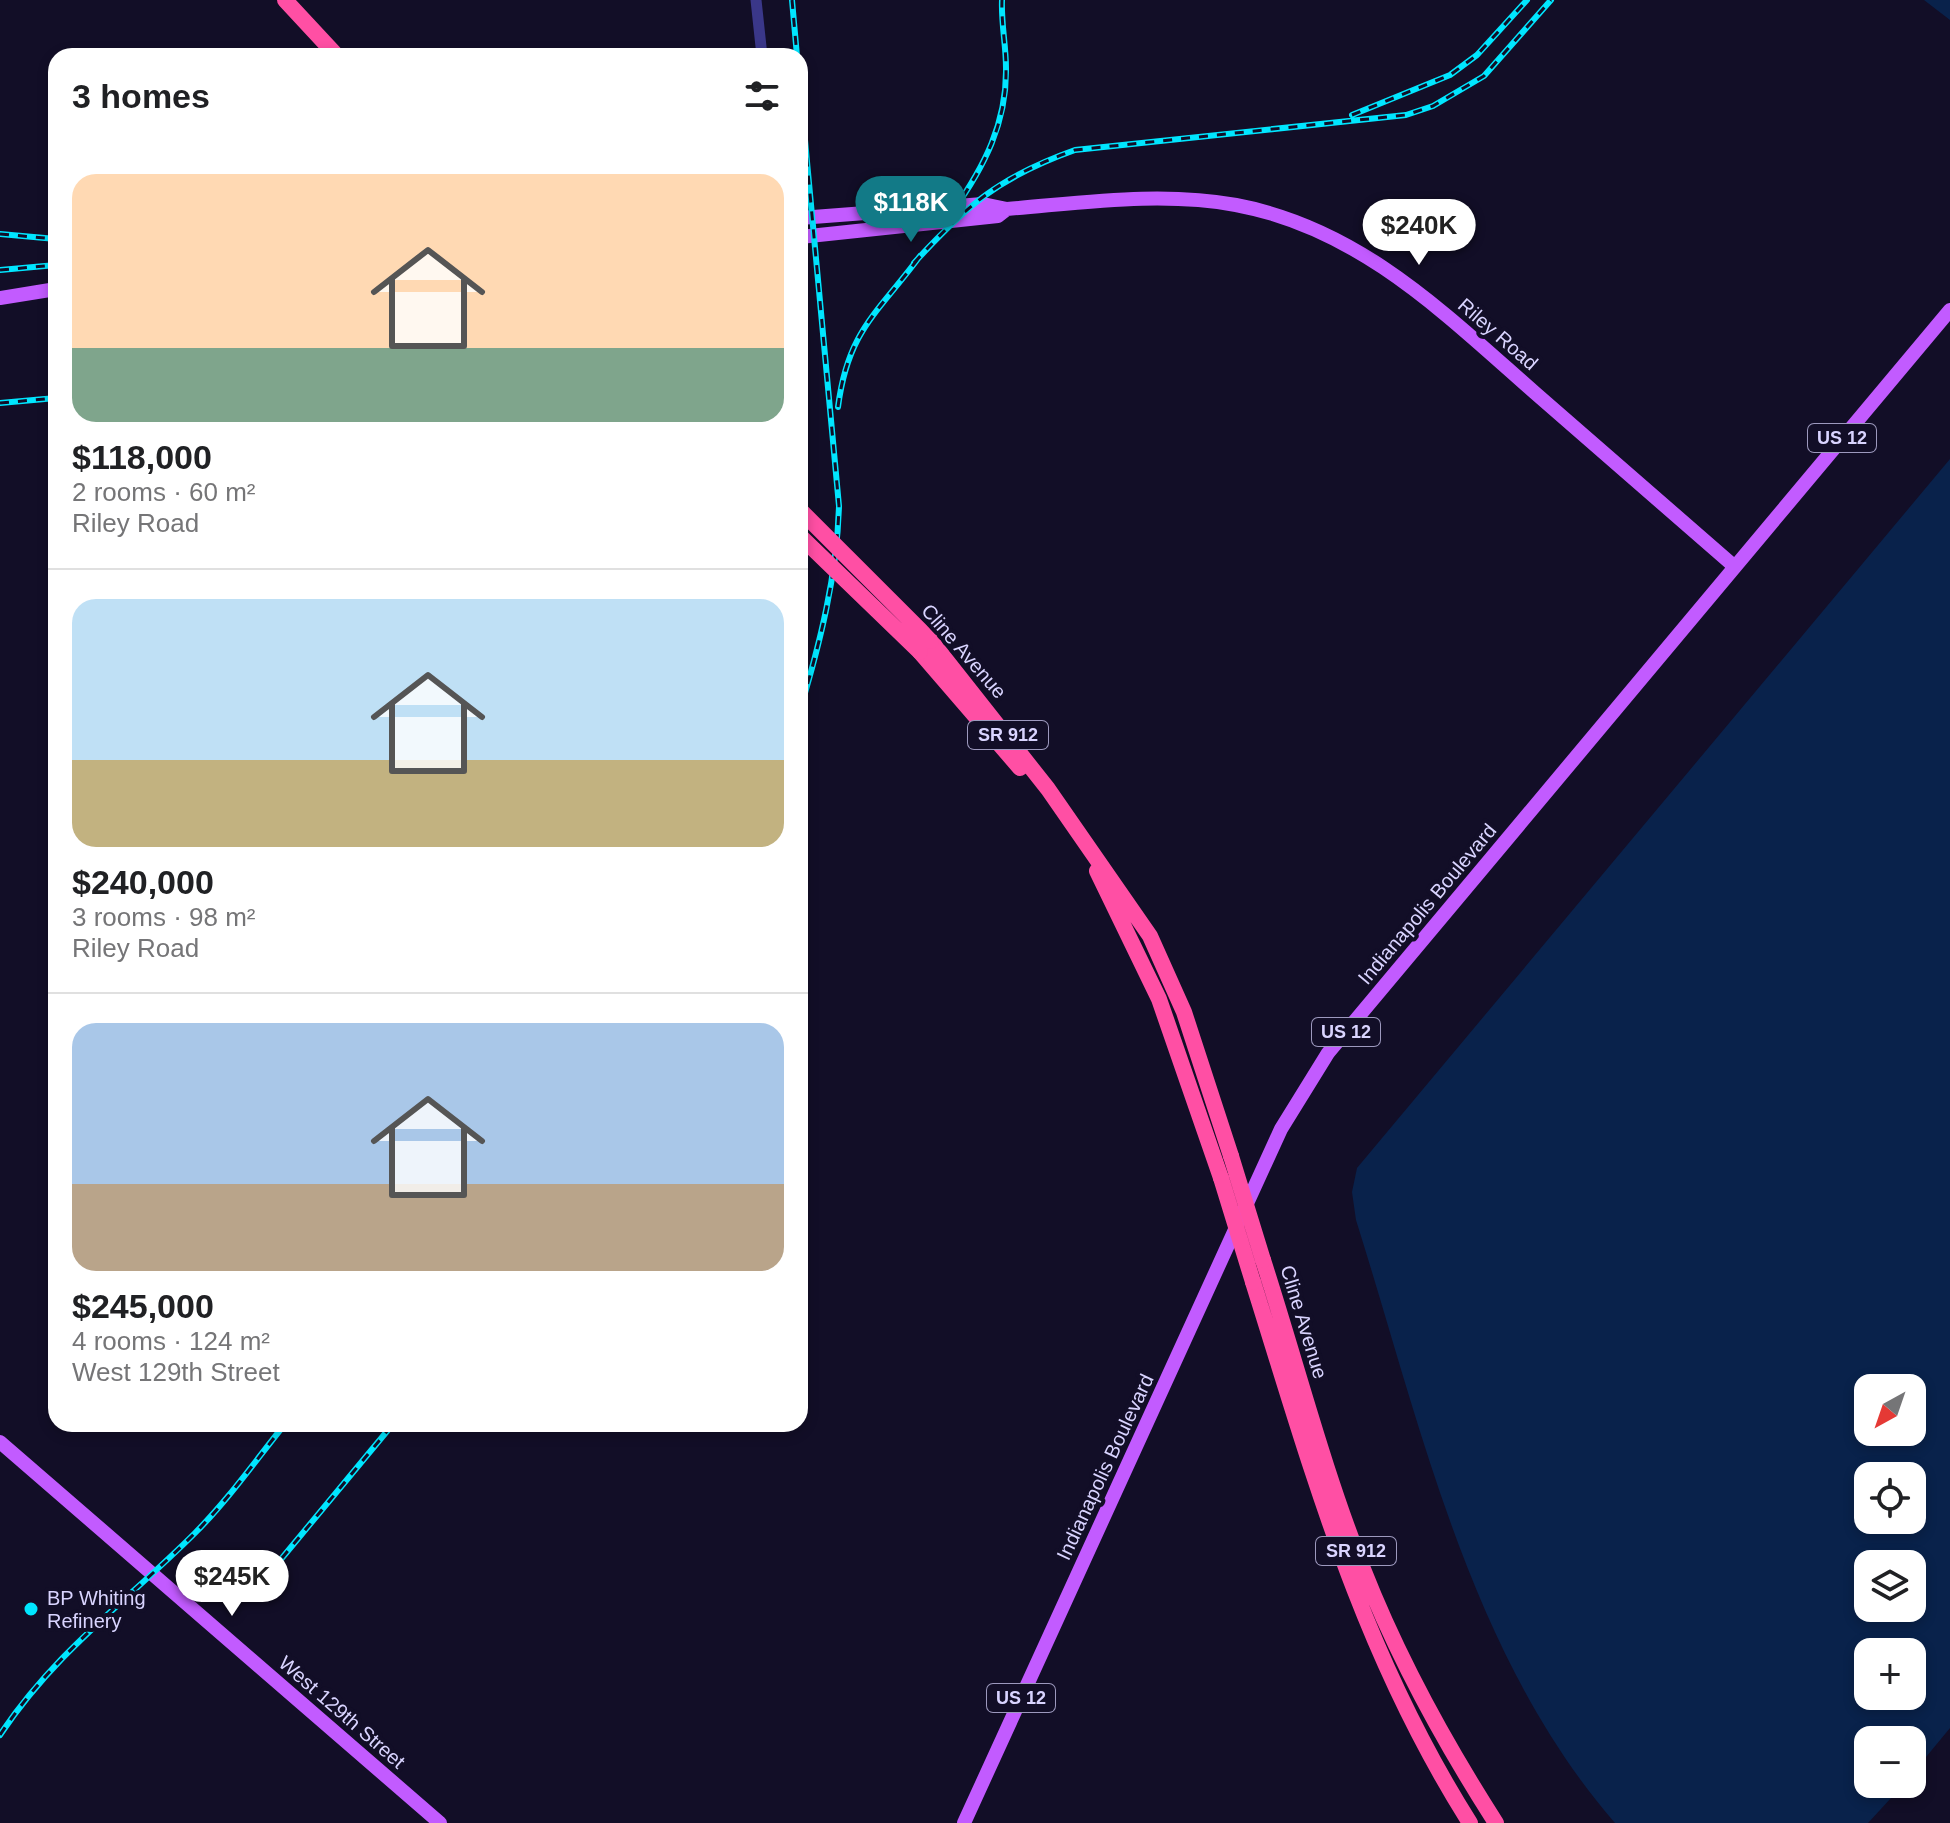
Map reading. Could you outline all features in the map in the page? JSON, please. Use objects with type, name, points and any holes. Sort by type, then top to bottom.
[{"type":"highway","points":[[285,0],[330,48]]},
{"type":"highway","name":"Cline Avenue","points":[[808,519],[925,647],[996,718],[1150,936],[1184,1012],[1346,1521],[1376,1602],[1435,1721],[1496,1823]]},
{"type":"highway","points":[[808,543],[925,647],[1030,781],[1103,883]]},
{"type":"highway","name":"Cline Avenue","points":[[1079,834],[1159,999],[1221,1178],[1353,1593],[1403,1705],[1470,1823]]},
{"type":"main road","name":"Riley Road","points":[[808,217],[983,204],[1007,209],[1146,198],[1222,202],[1282,217],[1354,246],[1415,288],[1735,567]]},
{"type":"main road","name":"Riley Road","points":[[808,236],[998,216],[1007,209]]},
{"type":"main road","points":[[0,298],[48,294]]},
{"type":"main road","name":"Indianapolis Boulevard","points":[[964,1823],[1281,1129],[1304,1088],[1328,1053],[1950,310]]},
{"type":"main road","name":"West 129th Street","points":[[0,1442],[440,1823]]},
{"type":"street","points":[[756,0],[761,48]]},
{"type":"water","points":[[1924,0],[1950,0],[1950,20]]},
{"type":"water","points":[[1950,459],[1950,1728],[1926,1757],[1926,1726],[1854,1726],[1854,1798],[1891,1798],[1868,1823],[1615,1823],[1565,1758],[1522,1687],[1486,1613],[1428,1457],[1356,1220],[1352,1192],[1357,1168]]},
{"type":"railway","points":[[792,0],[796,48]]},
{"type":"railway","points":[[953,211],[984,161],[998,126],[1006,68],[1002,0]]},
{"type":"railway","points":[[1352,115],[1450,75],[1477,55],[1527,0]]},
{"type":"railway","points":[[914,263],[986,195],[1025,171],[1075,150],[1406,115],[1433,106],[1484,76],[1551,0]]},
{"type":"railway","points":[[808,172],[839,506],[835,558],[826,609],[808,681]]},
{"type":"railway","points":[[0,234],[48,238]]},
{"type":"railway","points":[[838,407],[849,359],[857,340],[920,256]]},
{"type":"railway","points":[[0,270],[48,266]]},
{"type":"railway","points":[[0,403],[48,399]]},
{"type":"railway","points":[[0,1735],[21,1705],[68,1653],[207,1520],[279,1432]]},
{"type":"railway","points":[[282,1558],[386,1432]]},
{"type":"place","name":"BP Whiting Refinery","points":[[31,1609]]}]
